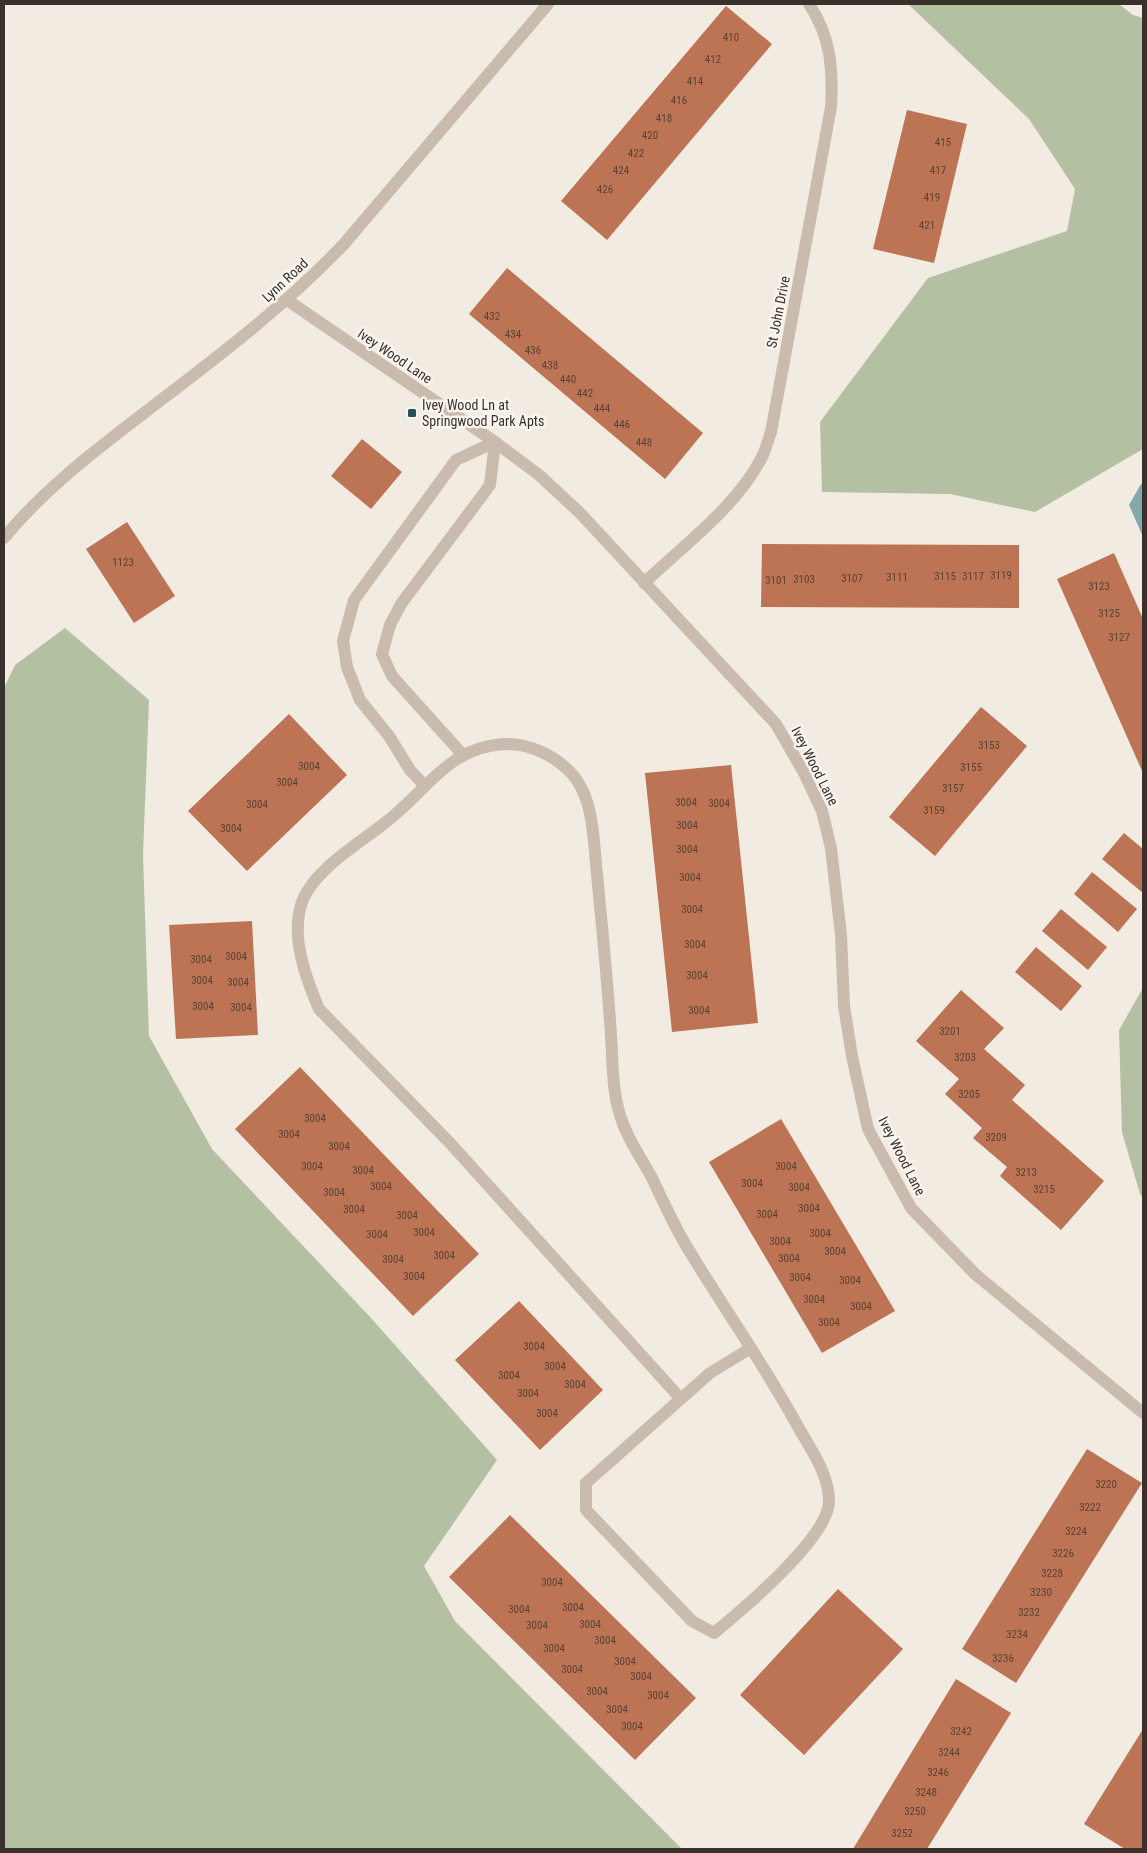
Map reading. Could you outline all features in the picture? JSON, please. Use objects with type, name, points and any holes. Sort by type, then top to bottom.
[{"type":"street","name":"Lynn Road","points":[[4,538],[45,492],[81,462],[258,326],[287,300],[344,244],[548,4]]},
{"type":"street","name":"St John Drive","points":[[644,583],[733,498],[750,478],[763,456],[771,432],[831,107],[833,76],[830,48],[821,22],[809,4]]},
{"type":"street","name":"Ivey Wood Lane","points":[[287,300],[495,442],[539,475],[579,512],[776,724],[804,773],[822,811],[831,848],[841,934],[844,1006],[852,1056],[868,1129],[911,1208],[975,1274],[1143,1413]]},
{"type":"street","points":[[462,754],[392,676],[382,654],[390,625],[401,604],[490,485],[495,442]]},
{"type":"street","points":[[425,786],[410,770],[389,736],[360,700],[347,666],[343,641],[345,627],[354,600],[456,460],[495,442]]},
{"type":"street","points":[[681,1399],[450,1144],[319,1009],[308,983],[298,936],[301,904],[318,877],[391,819],[462,754],[491,745],[520,744],[545,754],[567,768],[582,789],[591,824],[612,1038],[614,1084],[620,1115],[632,1147],[647,1170],[682,1238],[751,1348],[784,1401],[822,1470],[829,1502],[823,1524],[757,1597],[714,1633],[692,1621],[586,1510],[586,1483],[681,1399],[710,1373],[751,1348]]},
{"type":"green space","points":[[908,4],[1119,4],[1133,15],[1143,18],[1143,449],[1035,512],[950,494],[822,492],[820,422],[928,278],[1067,231],[1075,189],[1029,119]]},
{"type":"green space","points":[[65,628],[149,700],[143,855],[149,1036],[212,1149],[371,1318],[497,1460],[424,1566],[455,1621],[682,1849],[4,1849],[4,688],[15,665]]},
{"type":"green space","points":[[1143,988],[1143,1197],[1140,1194],[1122,1132],[1119,1030]]},
{"type":"water","points":[[1141,484],[1143,484],[1143,537],[1129,505]]},
{"type":"building","points":[[726,6],[772,44],[607,240],[561,201]]},
{"type":"building","points":[[907,110],[967,124],[934,263],[873,249]]},
{"type":"building","points":[[507,268],[703,433],[665,479],[469,314]]},
{"type":"building","points":[[362,439],[402,472],[371,509],[331,476]]},
{"type":"building","points":[[127,522],[175,596],[134,623],[86,549]]},
{"type":"building","points":[[762,544],[1019,545],[1019,608],[761,607]]},
{"type":"building","points":[[1114,553],[1143,619],[1143,773],[1057,579]]},
{"type":"building","points":[[981,707],[1027,746],[935,856],[889,817]]},
{"type":"building","points":[[289,714],[347,775],[247,871],[188,811]]},
{"type":"building","points":[[731,765],[758,1023],[672,1032],[645,773]]},
{"type":"building","points":[[1124,833],[1143,849],[1143,893],[1102,859]]},
{"type":"building","points":[[1092,872],[1137,909],[1118,932],[1074,894]]},
{"type":"building","points":[[1061,909],[1107,947],[1088,970],[1042,931]]},
{"type":"building","points":[[252,921],[258,1035],[176,1039],[169,925]]},
{"type":"building","points":[[1036,947],[1082,986],[1061,1011],[1015,972]]},
{"type":"building","points":[[961,990],[1004,1028],[984,1049],[1025,1085],[1012,1100],[1104,1181],[1061,1230],[1000,1176],[1007,1167],[973,1138],[982,1128],[945,1094],[959,1079],[916,1041]]},
{"type":"building","points":[[300,1067],[479,1254],[413,1316],[235,1129]]},
{"type":"building","points":[[781,1119],[895,1311],[822,1353],[709,1162]]},
{"type":"building","points":[[519,1301],[603,1390],[540,1450],[455,1360]]},
{"type":"building","points":[[1087,1449],[1142,1483],[1016,1683],[962,1649]]},
{"type":"building","points":[[510,1515],[696,1698],[635,1760],[449,1577]]},
{"type":"building","points":[[838,1589],[903,1649],[804,1755],[740,1695]]},
{"type":"building","points":[[956,1679],[1011,1713],[927,1849],[853,1849]]},
{"type":"building","points":[[1143,1729],[1143,1848],[1125,1849],[1084,1824]]},
{"type":"place","name":"Ivey Wood Ln at Springwood Park Apts","points":[[412,413]]}]
